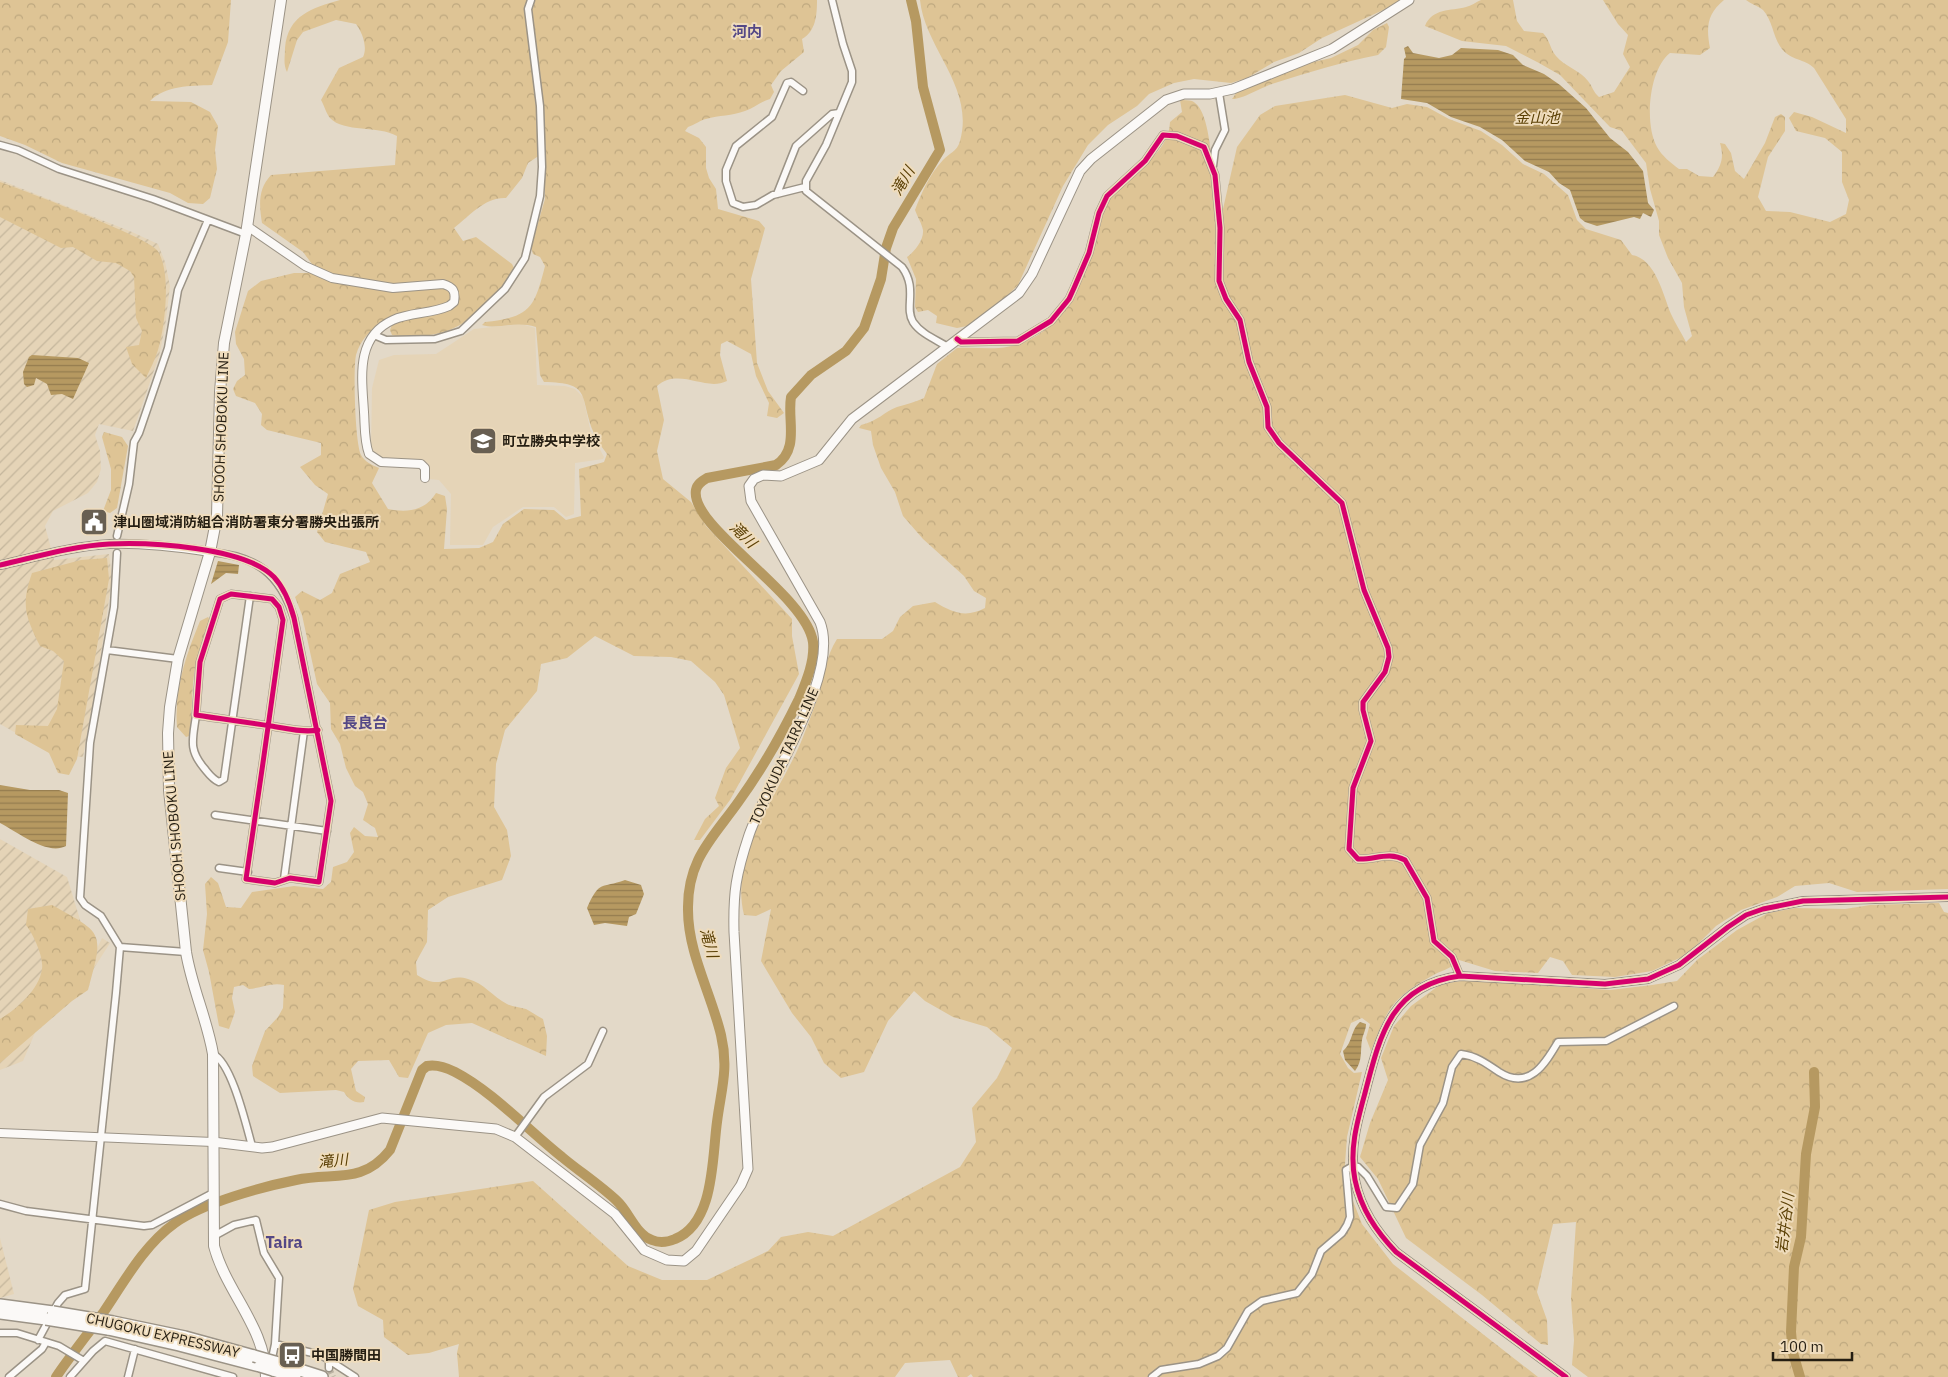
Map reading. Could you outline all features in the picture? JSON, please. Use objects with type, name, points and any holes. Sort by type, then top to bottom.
[{"type":"highway","name":"CHUGOKU EXPRESSWAY","points":[[0,1305],[110,1326],[266,1367],[295,1377]]},
{"type":"highway","name":"CHUGOKU EXPRESSWAY","points":[[0,1313],[50,1316]]},
{"type":"highway","name":"CHUGOKU EXPRESSWAY","points":[[266,1367],[326,1373]]},
{"type":"main road","name":"SHOOH SHOBOKU LINE","points":[[266,1367],[258,1338],[218,1259],[214,1234],[213,1195],[213,1054],[208,1029],[190,978],[168,780],[169,716],[178,658],[210,552],[217,516],[220,392],[224,343],[247,230],[281,0]]},
{"type":"main road","name":"TOYOKUDA TAIRA LINE","points":[[212,1142],[272,1146],[382,1118],[496,1129],[517,1134],[615,1214],[644,1250],[667,1260],[684,1261],[696,1251],[747,1174],[748,1151],[734,932],[733,894],[736,879],[750,833],[809,706],[824,652],[823,630],[820,622],[751,501],[749,486],[758,477],[781,476],[819,460],[852,418],[1019,293],[1074,182],[1085,164],[1166,100],[1184,94],[1219,93],[1332,49],[1409,0]]},
{"type":"street","points":[[374,335],[386,340],[435,339],[460,331],[469,325],[504,289],[525,258],[540,196],[542,167],[540,106],[528,9],[531,0]]},
{"type":"street","points":[[805,187],[839,113],[852,76],[832,0]]},
{"type":"street","points":[[803,91],[791,82],[787,83],[772,117],[736,146],[726,170],[726,181],[730,199],[737,206],[750,207],[777,194],[805,187]]},
{"type":"street","points":[[1219,93],[1225,130],[1215,150],[1213,168],[1220,228],[1219,282],[1226,299],[1240,320],[1250,362],[1267,407],[1268,427],[1278,443],[1342,503],[1364,590],[1388,648],[1389,657],[1385,672],[1364,702],[1363,710],[1371,741],[1353,788],[1349,849],[1358,859],[1368,860],[1390,855],[1405,860],[1427,898],[1434,942],[1452,957],[1460,976]]},
{"type":"street","points":[[777,194],[796,146],[832,114],[839,113]]},
{"type":"street","points":[[957,339],[961,342],[1002,343],[1018,341],[1051,321],[1069,299],[1089,253],[1099,213],[1108,196],[1145,161],[1162,135],[1177,136],[1204,147],[1213,168]]},
{"type":"street","points":[[0,145],[18,150],[59,169],[153,199],[208,220],[247,230],[305,266],[332,278],[392,288],[443,284],[450,286],[454,291],[454,302],[449,306],[393,320],[374,335],[368,344],[362,361],[367,448],[374,459],[381,462],[424,465],[425,478]]},
{"type":"street","points":[[805,187],[809,194],[902,266],[909,278],[911,317],[914,323],[938,342],[948,347]]},
{"type":"street","points":[[117,536],[129,484],[134,442],[139,433],[163,364],[178,290],[208,220]]},
{"type":"street","points":[[0,565],[82,547],[109,544],[160,546],[233,555],[254,563],[275,578],[282,589],[294,618],[331,801],[319,882],[284,879],[275,883],[246,880],[283,620],[278,607],[272,599],[250,596],[231,594],[220,599],[200,662],[193,739],[194,756],[214,780],[219,782],[224,779],[250,596]]},
{"type":"street","points":[[38,1340],[58,1303],[65,1295],[85,1289],[120,947],[102,916],[85,905],[80,898],[90,743],[114,607],[117,553]]},
{"type":"street","points":[[107,650],[178,658]]},
{"type":"street","points":[[196,715],[304,731],[318,730]]},
{"type":"street","points":[[284,879],[304,731]]},
{"type":"street","points":[[215,814],[327,831]]},
{"type":"street","points":[[219,868],[248,872]]},
{"type":"street","points":[[1566,1377],[1396,1252],[1383,1238],[1364,1210],[1353,1166],[1352,1151],[1375,1052],[1388,1021],[1399,1006],[1414,993],[1439,980],[1460,976],[1605,984],[1648,979],[1679,965],[1746,915],[1763,909],[1803,902],[1948,898]]},
{"type":"street","points":[[120,947],[186,952]]},
{"type":"street","points":[[1152,1377],[1162,1370],[1198,1364],[1218,1356],[1228,1348],[1248,1311],[1262,1301],[1297,1293],[1312,1274],[1321,1251],[1342,1233],[1347,1225],[1350,1217],[1346,1170],[1353,1166],[1358,1167],[1367,1176],[1386,1207],[1397,1208],[1413,1184],[1420,1145],[1442,1103],[1452,1067],[1460,1054],[1480,1059],[1501,1073],[1514,1078],[1524,1077],[1541,1069],[1558,1042],[1606,1041],[1674,1006]]},
{"type":"street","points":[[517,1134],[544,1097],[588,1064],[604,1031]]},
{"type":"street","points":[[213,1054],[220,1057],[227,1071],[252,1146]]},
{"type":"street","points":[[0,1133],[212,1142]]},
{"type":"street","points":[[0,1204],[26,1211],[144,1226],[152,1225],[213,1195]]},
{"type":"street","points":[[214,1234],[256,1220],[264,1253],[279,1278],[275,1344],[272,1360],[266,1367]]},
{"type":"street","points":[[0,1333],[17,1333],[45,1344],[62,1348],[82,1360]]},
{"type":"street","points":[[70,1377],[82,1360],[105,1341],[233,1377]]},
{"type":"street","points":[[9,1377],[42,1350],[45,1344]]},
{"type":"street","points":[[275,1344],[300,1348],[329,1358],[355,1377]]},
{"type":"street","points":[[128,1377],[135,1349]]},
{"type":"street","points":[[326,1373],[329,1358]]},
{"type":"shaded area","points":[[0,180],[158,244],[165,262],[170,286],[159,356],[133,431],[99,424],[95,435],[100,451],[101,469],[97,482],[88,493],[53,511],[45,526],[54,560],[109,554],[112,579],[83,757],[53,754],[0,724]]},
{"type":"shaded area","name":"町立勝央中学校","points":[[521,324],[535,328],[537,385],[565,386],[575,389],[583,397],[591,433],[604,457],[603,459],[575,463],[574,514],[566,517],[554,507],[523,507],[493,527],[483,545],[450,545],[451,494],[439,480],[428,479],[428,463],[389,461],[376,457],[371,449],[372,388],[379,360],[394,355],[436,354],[474,329]]},
{"type":"shaded area","points":[[0,839],[67,877],[92,959],[102,938],[110,943],[89,976],[37,1028],[23,1061],[0,1070]]},
{"type":"shaded area","points":[[0,1238],[14,1294],[0,1298]]},
{"type":"green space","points":[[0,0],[231,0],[228,42],[212,85],[171,89],[150,101],[191,102],[210,112],[218,126],[215,150],[217,169],[210,198],[203,204],[188,203],[170,193],[62,163],[25,145],[0,136]]},
{"type":"green space","points":[[340,0],[817,0],[816,17],[813,27],[807,36],[802,39],[804,52],[781,71],[771,85],[774,92],[770,99],[740,113],[704,120],[688,127],[685,131],[699,138],[706,147],[706,168],[709,178],[716,189],[718,209],[759,221],[765,228],[751,279],[757,363],[768,391],[784,413],[777,418],[767,416],[769,403],[756,376],[751,354],[727,341],[721,344],[720,355],[727,381],[719,384],[710,384],[675,379],[657,386],[664,420],[657,451],[663,479],[691,502],[706,526],[792,619],[792,636],[799,674],[730,800],[700,840],[694,840],[705,819],[719,806],[715,798],[726,768],[740,748],[724,695],[715,682],[691,661],[671,657],[634,656],[595,636],[567,658],[541,664],[537,691],[505,730],[496,764],[494,807],[507,830],[511,856],[502,880],[448,897],[428,910],[427,942],[416,962],[417,975],[426,980],[439,982],[461,978],[474,981],[507,1004],[526,1009],[543,1019],[547,1036],[546,1056],[472,1023],[446,1025],[428,1033],[408,1078],[399,1077],[389,1060],[358,1061],[351,1069],[356,1091],[365,1097],[364,1102],[352,1100],[344,1092],[336,1090],[280,1093],[253,1076],[252,1066],[265,1031],[278,1017],[283,1008],[284,985],[249,989],[243,985],[234,987],[232,998],[235,1012],[229,1029],[219,1026],[203,950],[207,914],[205,884],[211,877],[218,883],[226,907],[241,908],[252,892],[294,886],[323,889],[331,882],[333,867],[347,862],[354,852],[350,833],[354,827],[365,836],[378,837],[375,828],[363,820],[368,804],[363,792],[355,786],[346,768],[340,744],[331,729],[330,703],[317,684],[302,615],[295,597],[302,591],[320,600],[332,593],[340,574],[370,562],[366,552],[325,542],[317,532],[328,494],[315,485],[300,467],[321,455],[321,443],[267,430],[261,425],[262,414],[255,403],[236,396],[233,389],[237,381],[245,375],[244,359],[236,344],[235,332],[248,291],[261,281],[294,273],[309,273],[312,264],[303,252],[262,223],[260,197],[267,180],[271,175],[395,165],[397,136],[336,123],[330,118],[321,100],[339,68],[363,57],[365,49],[364,40],[356,24],[336,20],[303,32],[297,40],[287,72],[286,69],[284,60],[287,37],[296,20],[311,10]],"holes":[[[537,157],[544,160],[545,199],[531,247],[533,254],[540,257],[545,266],[537,292],[528,308],[521,313],[512,317],[485,322],[482,325],[521,324],[536,327],[540,375],[544,382],[559,383],[577,388],[584,400],[594,434],[607,454],[604,462],[579,469],[581,516],[566,520],[554,510],[524,509],[503,524],[493,542],[479,548],[444,549],[447,509],[445,496],[436,493],[427,504],[415,509],[402,511],[388,509],[372,483],[379,468],[365,460],[361,455],[357,436],[355,406],[356,355],[360,344],[367,335],[384,320],[392,325],[390,330],[392,335],[424,336],[435,334],[462,324],[493,299],[514,268],[512,264],[476,237],[463,241],[454,228],[484,204],[506,198],[522,178],[528,163]]]},
{"type":"green space","points":[[920,0],[1400,0],[1392,6],[1322,38],[1299,53],[1274,62],[1247,78],[1231,83],[1194,79],[1174,83],[1149,94],[1137,106],[1108,125],[1088,145],[1063,186],[1018,285],[998,305],[967,326],[957,328],[936,323],[937,316],[928,310],[918,312],[915,307],[916,279],[907,257],[918,245],[923,234],[915,210],[926,184],[934,172],[943,160],[959,145],[963,121],[961,103],[955,86],[930,35]]},
{"type":"green space","points":[[1481,0],[1513,0],[1517,21],[1524,31],[1543,33],[1556,56],[1585,77],[1599,97],[1614,92],[1630,67],[1623,54],[1628,35],[1618,24],[1603,0],[1724,0],[1714,10],[1709,21],[1710,48],[1700,55],[1670,53],[1657,71],[1653,84],[1650,111],[1653,137],[1657,147],[1679,169],[1687,169],[1699,176],[1713,177],[1721,161],[1720,143],[1725,144],[1731,153],[1735,171],[1744,179],[1765,143],[1775,117],[1781,114],[1785,117],[1785,131],[1768,157],[1758,197],[1766,211],[1790,212],[1830,222],[1846,214],[1849,200],[1842,182],[1842,152],[1825,138],[1796,131],[1789,118],[1794,112],[1812,117],[1846,133],[1846,119],[1814,68],[1785,53],[1779,45],[1766,14],[1763,10],[1746,0],[1948,0],[1948,889],[1857,892],[1829,883],[1795,886],[1777,897],[1741,910],[1716,926],[1688,954],[1652,971],[1615,977],[1572,975],[1563,961],[1550,957],[1538,973],[1495,971],[1459,960],[1449,968],[1417,985],[1398,999],[1386,1015],[1371,1051],[1366,1038],[1370,1024],[1362,1018],[1351,1023],[1340,1054],[1348,1068],[1354,1073],[1362,1072],[1347,1137],[1344,1178],[1362,1224],[1393,1264],[1538,1377],[973,1377],[971,1374],[967,1377],[958,1377],[950,1360],[905,1363],[895,1377],[459,1377],[457,1353],[459,1344],[429,1353],[408,1355],[384,1337],[383,1320],[358,1306],[353,1289],[369,1210],[395,1202],[533,1181],[628,1266],[662,1280],[707,1280],[768,1251],[781,1237],[808,1232],[833,1236],[960,1167],[976,1142],[972,1108],[997,1078],[1012,1048],[987,1027],[953,1017],[925,1001],[914,991],[888,1021],[864,1072],[841,1078],[824,1063],[811,1037],[792,1013],[761,961],[771,909],[756,916],[744,915],[741,892],[743,869],[749,847],[758,826],[801,742],[818,696],[828,659],[837,639],[882,639],[893,631],[900,617],[913,606],[935,602],[960,613],[972,613],[985,608],[986,598],[974,591],[964,576],[923,539],[903,516],[895,492],[881,468],[873,445],[871,431],[859,428],[861,425],[892,409],[924,398],[937,364],[957,348],[999,348],[1019,344],[1036,336],[1051,325],[1063,312],[1081,280],[1089,262],[1110,197],[1163,145],[1168,134],[1170,122],[1182,112],[1180,100],[1192,101],[1199,107],[1204,117],[1210,146],[1214,201],[1223,209],[1237,147],[1260,115],[1275,106],[1345,95],[1392,108],[1407,104],[1427,107],[1449,119],[1481,131],[1502,145],[1523,164],[1544,174],[1568,195],[1577,220],[1586,229],[1621,240],[1632,255],[1647,263],[1658,279],[1671,314],[1686,342],[1692,336],[1684,307],[1682,283],[1668,258],[1659,235],[1659,221],[1650,189],[1646,163],[1622,131],[1610,127],[1560,75],[1539,63],[1506,46],[1462,41],[1425,26],[1428,20],[1437,13],[1468,6]]},
{"type":"green space","points":[[1387,23],[1389,27],[1386,47],[1378,55],[1301,75],[1232,99],[1237,92],[1305,64],[1331,58],[1358,45],[1373,30]]},
{"type":"green space","points":[[0,182],[109,225],[157,250],[162,259],[166,284],[165,314],[161,340],[146,378],[132,364],[126,347],[139,345],[142,331],[136,318],[134,277],[130,271],[116,263],[97,261],[73,247],[61,248],[0,217]]},
{"type":"green space","points":[[104,432],[122,437],[128,446],[117,508],[110,513],[103,511],[111,490],[111,469],[102,437]]},
{"type":"green space","points":[[107,558],[109,579],[77,759],[69,775],[58,773],[49,753],[15,734],[16,725],[48,726],[57,709],[64,661],[53,651],[40,646],[35,636],[26,610],[29,584],[32,573],[81,560]]},
{"type":"green space","points":[[208,617],[210,620],[199,650],[195,669],[189,736],[186,737],[177,727],[179,686],[186,659],[200,621]]},
{"type":"green space","points":[[1939,903],[1944,912],[1948,913],[1948,1377],[1588,1377],[1572,1365],[1574,1340],[1571,1299],[1576,1222],[1553,1224],[1537,1292],[1547,1320],[1548,1345],[1541,1344],[1482,1295],[1406,1238],[1378,1179],[1360,1157],[1370,1123],[1388,1080],[1381,1058],[1394,1026],[1411,1006],[1441,984],[1468,980],[1610,990],[1677,981],[1697,960],[1737,930],[1768,913],[1795,908],[1845,909],[1870,905]]},
{"type":"green space","points":[[52,905],[82,922],[96,936],[96,956],[88,990],[72,1001],[0,1063],[0,1019],[13,1010],[32,991],[37,984],[42,969],[37,946],[26,925],[28,909]]},
{"type":"water","name":"金山池","points":[[1408,46],[1413,53],[1439,58],[1452,55],[1461,48],[1498,50],[1513,55],[1523,65],[1544,74],[1560,85],[1586,108],[1610,138],[1628,152],[1643,171],[1648,203],[1654,210],[1651,217],[1643,213],[1640,219],[1634,217],[1597,226],[1585,222],[1580,218],[1570,190],[1559,183],[1549,172],[1525,161],[1502,140],[1480,127],[1451,117],[1427,103],[1401,99],[1404,59],[1406,57],[1404,48]]},
{"type":"water","points":[[32,355],[78,358],[89,363],[73,399],[62,394],[51,395],[47,384],[36,378],[34,385],[27,387],[24,384],[23,372],[29,357]]},
{"type":"water","points":[[218,561],[239,565],[238,574],[226,573],[211,584]]},
{"type":"water","points":[[0,785],[30,790],[59,790],[68,793],[66,846],[50,848],[33,842],[0,823]]},
{"type":"water","points":[[625,880],[641,885],[644,894],[636,914],[629,917],[627,926],[605,923],[594,925],[587,908],[595,893],[602,886]]},
{"type":"water","points":[[1360,1022],[1366,1024],[1366,1026],[1360,1059],[1355,1071],[1345,1060],[1343,1051],[1349,1044],[1355,1028]]},
{"type":"waterway","name":"滝川","points":[[56,1377],[144,1253],[175,1223],[216,1202],[250,1191],[296,1180],[358,1173],[379,1161],[390,1150],[422,1070],[427,1066],[449,1069],[483,1090],[549,1147],[604,1189],[617,1201],[646,1237],[658,1242],[675,1239],[688,1231],[698,1219],[705,1204],[712,1170],[724,1079],[724,1058],[717,1019],[692,942],[688,910],[689,892],[692,877],[703,850],[756,776],[799,699],[811,664],[813,642],[806,623],[791,603],[710,523],[699,505],[696,490],[699,484],[707,478],[776,465],[788,451],[790,443],[791,397],[811,375],[846,351],[864,328],[881,279],[886,248],[893,228],[940,150],[923,87],[916,21],[911,0]]},
{"type":"waterway","name":"岩井谷川","points":[[1800,1377],[1793,1353],[1791,1332],[1794,1267],[1801,1237],[1806,1154],[1815,1107],[1814,1072]]},
{"type":"tunnel","points":[[329,1368],[333,1377]]},
{"type":"cycle path","points":[[957,339],[961,342],[1018,341],[1051,321],[1069,299],[1074,288],[1089,253],[1099,213],[1107,196],[1145,161],[1163,135],[1177,136],[1204,147],[1215,175],[1220,228],[1219,281],[1226,299],[1240,320],[1249,362],[1267,407],[1268,427],[1279,443],[1342,503],[1364,590],[1388,648],[1389,657],[1385,672],[1363,702],[1363,710],[1371,741],[1353,788],[1349,849],[1358,859],[1393,856],[1405,860],[1427,898],[1434,941],[1452,957],[1460,976]]},
{"type":"cycle path","points":[[0,565],[81,547],[109,544],[148,544],[196,548],[242,559],[260,567],[278,581],[291,607],[294,618],[331,801],[319,882],[290,878],[275,883],[246,879],[265,749],[269,717],[283,620],[279,607],[272,599],[231,594],[220,599],[200,662],[196,715],[262,725],[271,726],[294,730],[306,731],[312,731],[318,730]]},
{"type":"cycle path","points":[[1566,1377],[1396,1252],[1376,1228],[1365,1210],[1355,1180],[1353,1147],[1376,1052],[1392,1016],[1418,990],[1437,981],[1460,976],[1605,984],[1648,979],[1679,965],[1728,927],[1746,915],[1763,909],[1803,901],[1948,897]]},
{"type":"place","name":"町立勝央中学校","points":[[483,441]]},
{"type":"place","name":"津山圏域消防組合消防署東分署勝央出張所","points":[[94,522]]},
{"type":"place","name":"中国勝間田","points":[[292,1355]]},
{"type":"district","name":"河内","points":[[747,32]]},
{"type":"district","name":"長良台","points":[[365,723]]},
{"type":"district","name":"Taira","points":[[284,1242]]}]
